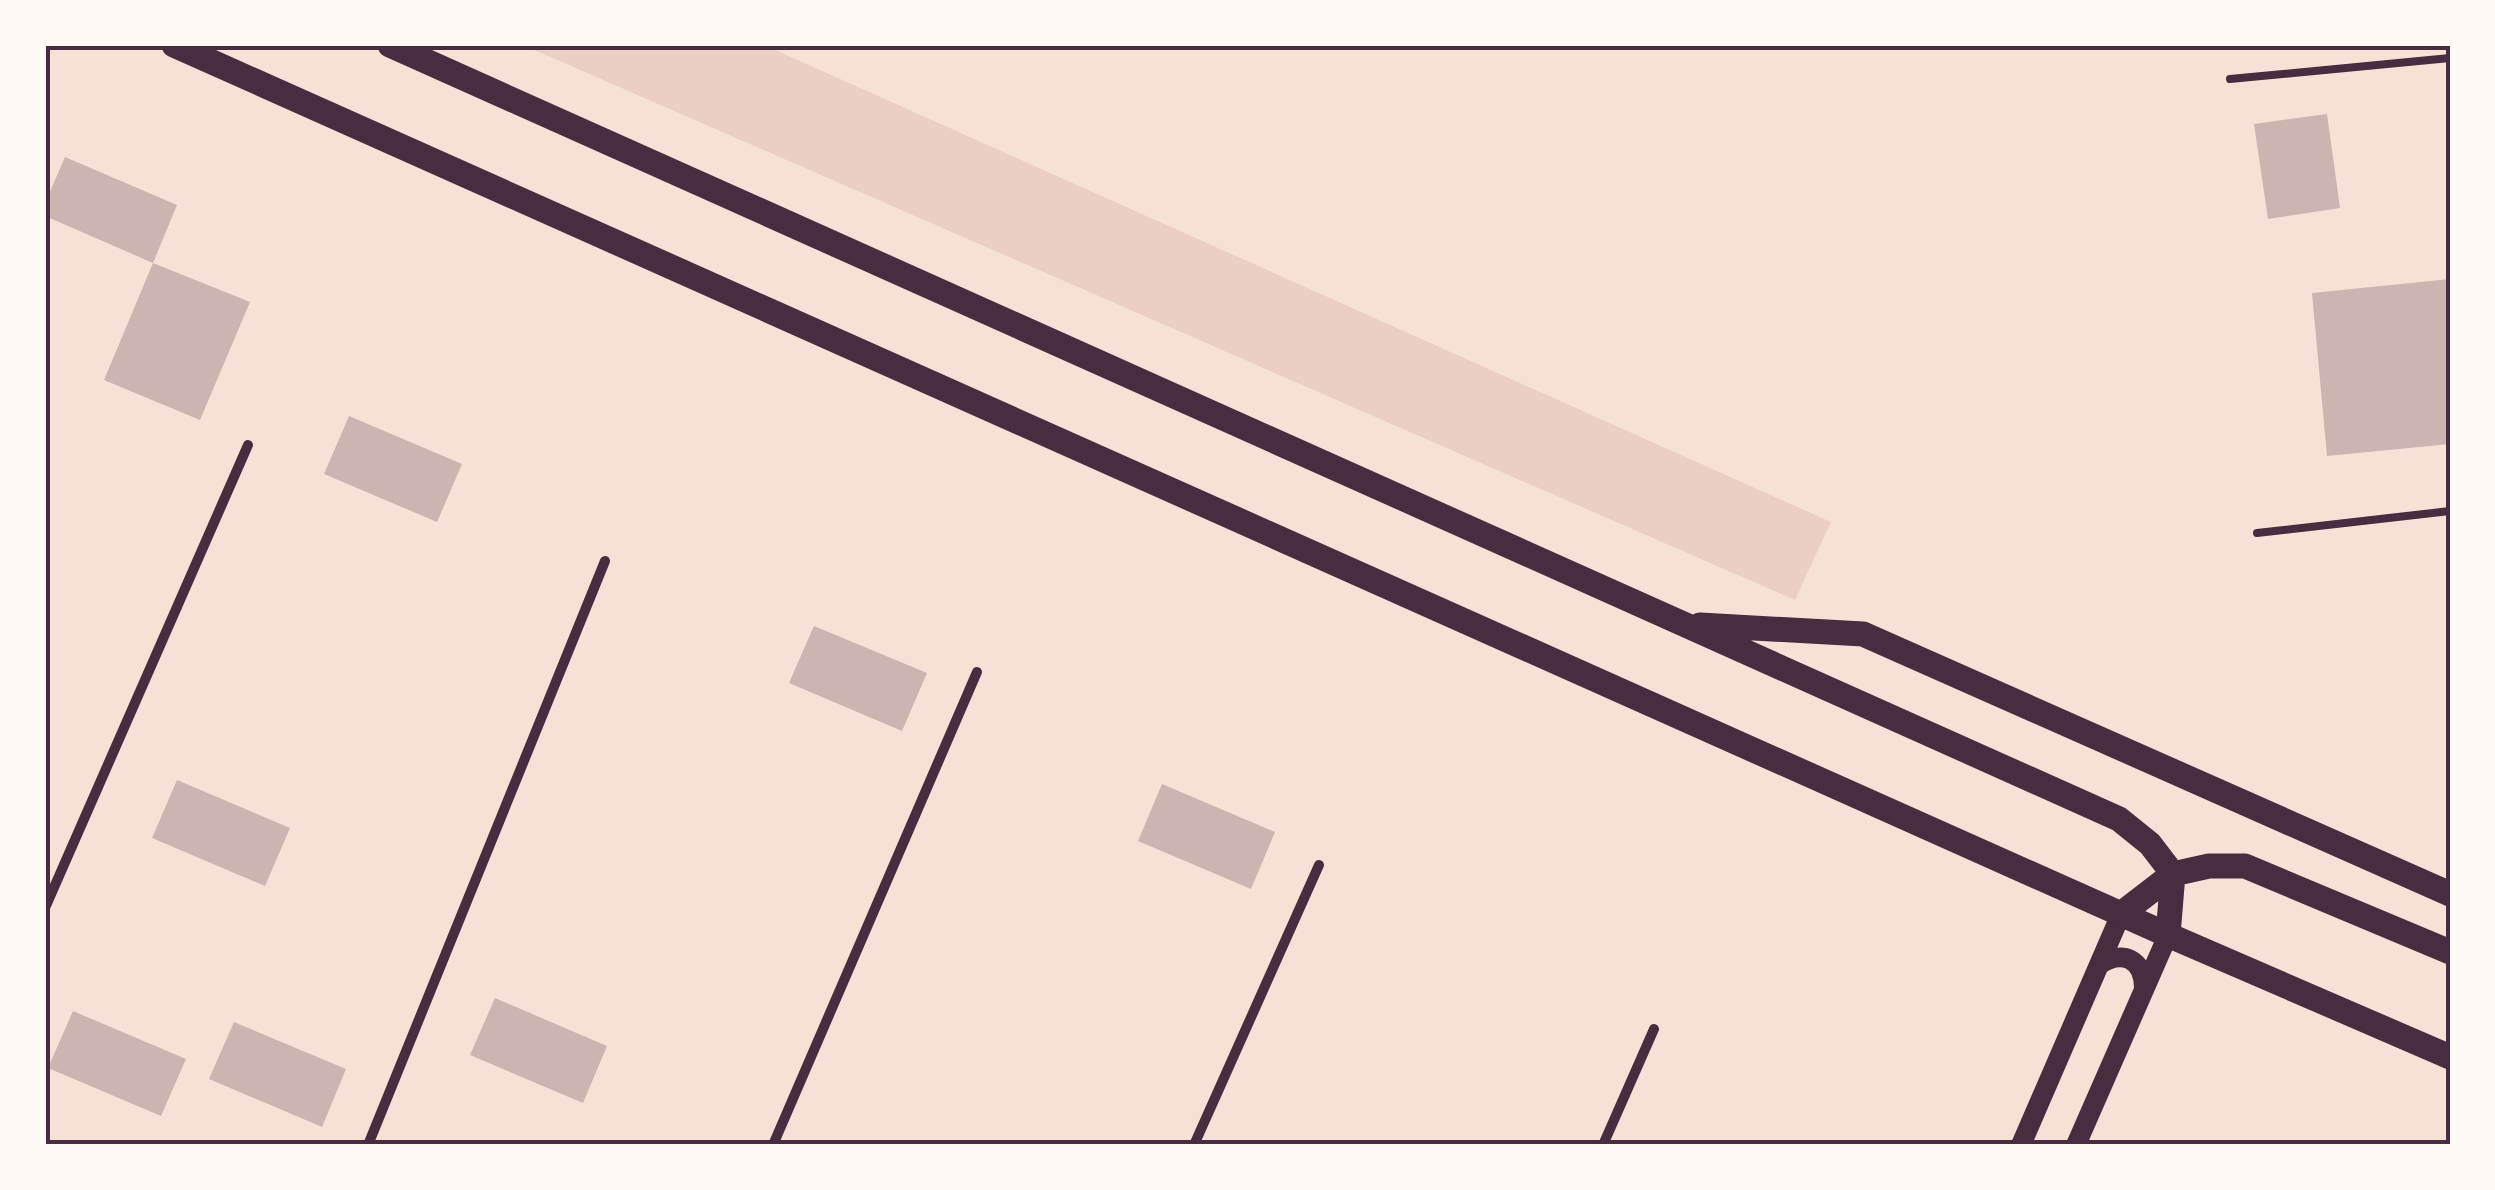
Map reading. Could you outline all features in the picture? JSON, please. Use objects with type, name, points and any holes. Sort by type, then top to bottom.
[{"type":"main road","points":[[174,45],[2168,935],[2450,1057]]},
{"type":"main road","points":[[390,45],[2119,819],[2150,844],[2173,874],[2168,935],[2076,1145]]},
{"type":"main road","points":[[1686,624],[1863,634],[2450,894]]},
{"type":"main road","points":[[2021,1145],[2121,914],[2173,874],[2209,866],[2245,866],[2450,952]]},
{"type":"main road","points":[[2099,965],[2110,957],[2124,956],[2136,962],[2144,974],[2144,988]]},
{"type":"street","points":[[45,908],[248,445]]},
{"type":"street","points":[[368,1145],[605,561]]},
{"type":"street","points":[[773,1145],[977,672]]},
{"type":"street","points":[[1194,1145],[1319,865]]},
{"type":"street","points":[[1602,1145],[1654,1030]]},
{"type":"lane","points":[[2230,79],[2450,58]]},
{"type":"lane","points":[[2256,533],[2450,511]]},
{"type":"shaded area","points":[[523,45],[764,45],[1831,522],[1795,600]]},
{"type":"building","points":[[2327,114],[2340,208],[2268,219],[2254,124]]},
{"type":"building","points":[[65,157],[177,205],[153,263],[45,216],[45,203]]},
{"type":"building","points":[[153,263],[250,302],[200,420],[104,380]]},
{"type":"building","points":[[2450,279],[2450,444],[2327,456],[2312,293]]},
{"type":"building","points":[[349,416],[462,464],[437,522],[324,474]]},
{"type":"building","points":[[814,626],[927,673],[902,731],[789,683]]},
{"type":"building","points":[[177,780],[290,828],[265,886],[152,838]]},
{"type":"building","points":[[1162,784],[1275,832],[1251,889],[1138,841]]},
{"type":"building","points":[[495,998],[607,1046],[583,1103],[470,1055]]},
{"type":"building","points":[[73,1011],[186,1059],[161,1116],[48,1068]]},
{"type":"building","points":[[234,1022],[346,1069],[322,1127],[209,1079]]}]
